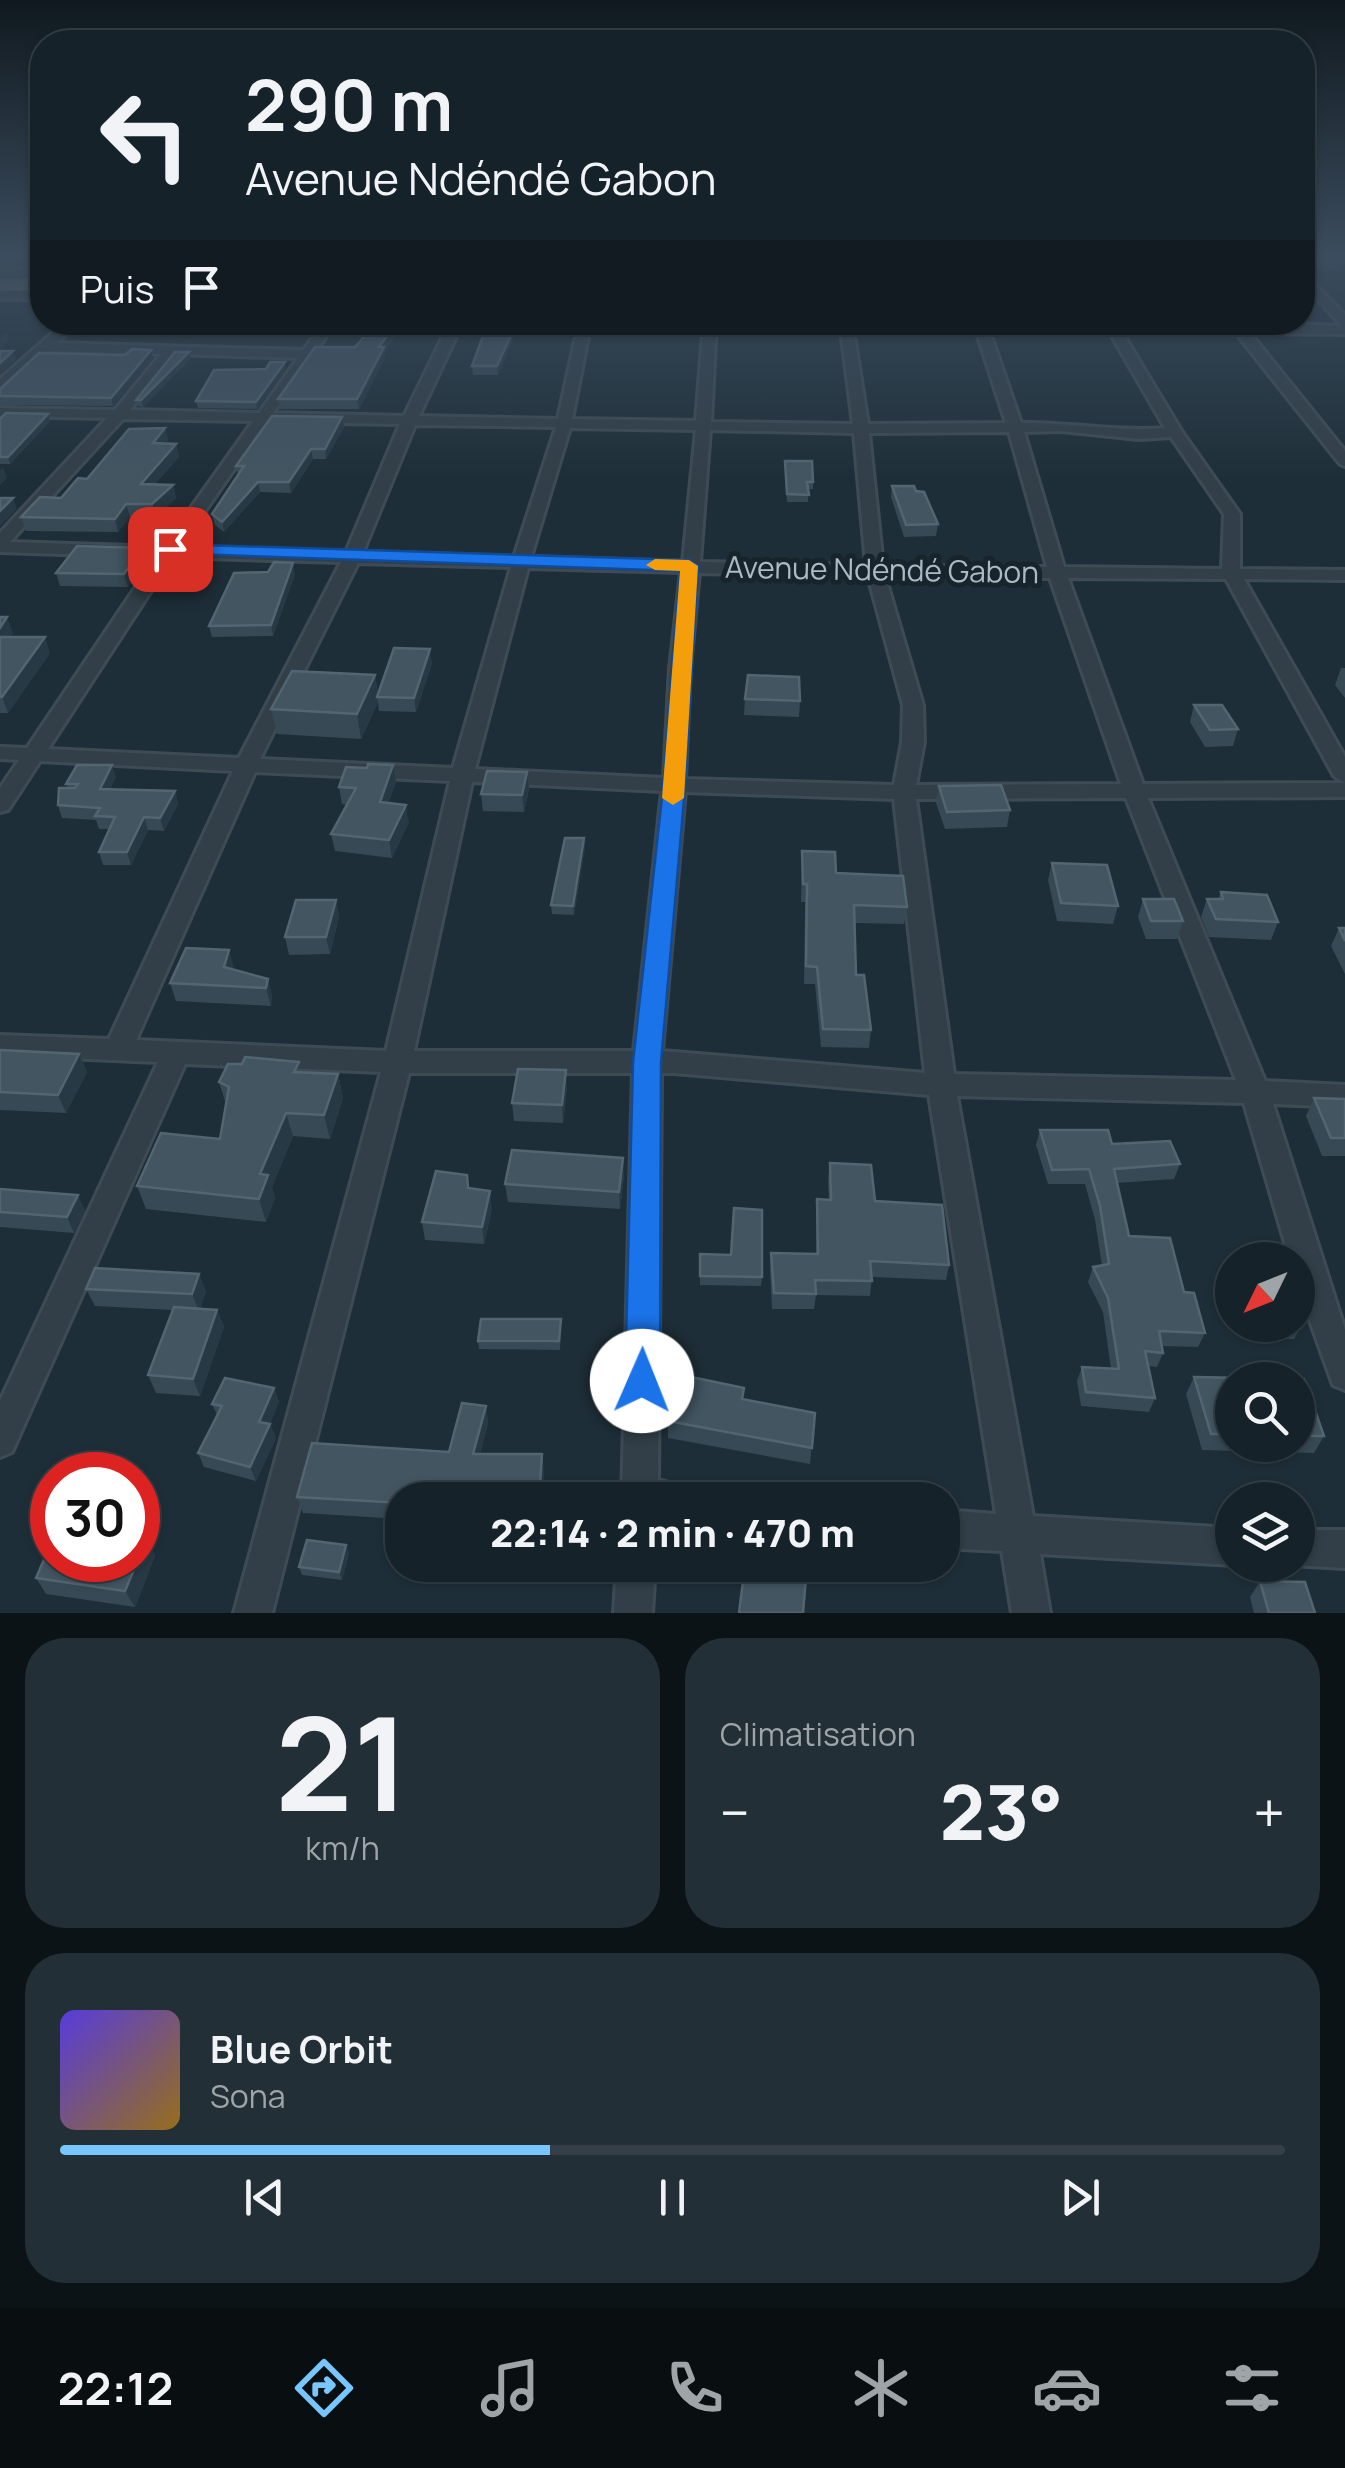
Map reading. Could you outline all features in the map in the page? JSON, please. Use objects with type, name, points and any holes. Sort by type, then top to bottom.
[{"type":"street","points":[[0,386],[58,335]]},
{"type":"street","points":[[0,805],[170,549],[321,335]]},
{"type":"street","points":[[119,1048],[248,762],[354,554],[409,421],[451,335]]},
{"type":"street","points":[[253,1613],[332,1326],[436,903],[462,775],[521,561],[564,424],[582,335]]},
{"type":"street","points":[[650,1482],[647,1062],[674,788],[709,335]]},
{"type":"street","points":[[848,335],[875,571],[913,705],[913,742],[904,793],[941,1085],[1031,1613]]},
{"type":"street","points":[[983,335],[1056,572],[1134,791],[1256,1094],[1318,1302],[1345,1374]]},
{"type":"street","points":[[1118,335],[1175,432],[1232,514],[1231,573],[1345,776]]},
{"type":"street","points":[[1244,335],[1345,461]]},
{"type":"street","points":[[45,347],[307,354]]},
{"type":"street","points":[[0,545],[171,351]]},
{"type":"street","points":[[0,412],[861,429],[1061,427],[1139,435],[1175,432]]},
{"type":"street","name":"Avenue Ndéndé Gabon","points":[[0,545],[875,571],[1345,575]]},
{"type":"street","points":[[0,753],[248,762],[674,788],[904,793],[1345,790]]},
{"type":"street","points":[[0,1045],[397,1062],[647,1062],[792,1070],[941,1085],[1110,1086],[1345,1096]]},
{"type":"street","points":[[0,1440],[177,1051]]},
{"type":"street","points":[[960,1530],[1215,1546]]},
{"type":"street","points":[[1315,1549],[1345,1549]]},
{"type":"street","points":[[633,1613],[635,1582]]},
{"type":"building","points":[[366,335],[388,335],[357,399],[278,399],[315,347],[355,347]]},
{"type":"building","points":[[483,335],[511,335],[497,366],[472,366]]},
{"type":"building","points":[[132,349],[151,350],[111,398],[0,396],[0,389],[39,353],[125,355]]},
{"type":"building","points":[[0,351],[13,351],[0,363]]},
{"type":"building","points":[[175,352],[189,352],[141,400],[136,400]]},
{"type":"building","points":[[270,362],[285,362],[256,402],[196,401],[214,370],[266,369]]},
{"type":"building","points":[[6,413],[48,414],[8,457],[0,457],[0,419]]},
{"type":"building","points":[[272,416],[342,417],[325,449],[311,449],[289,482],[258,482],[222,522],[212,514],[244,466],[236,466]]},
{"type":"building","points":[[165,428],[153,443],[176,444],[141,484],[173,485],[152,504],[126,504],[115,519],[21,517],[40,497],[61,498],[78,478],[87,479],[129,429]]},
{"type":"building","points":[[785,461],[812,461],[813,482],[807,482],[809,495],[787,494]]},
{"type":"building","points":[[892,486],[914,486],[916,491],[924,492],[938,524],[906,525]]},
{"type":"building","points":[[0,498],[13,498],[0,511]]},
{"type":"building","points":[[77,546],[143,548],[124,574],[56,573]]},
{"type":"building","points":[[274,562],[293,563],[271,625],[209,626],[234,573],[268,572]]},
{"type":"building","points":[[0,637],[45,637],[2,697],[0,697]]},
{"type":"building","points":[[394,648],[430,649],[414,698],[377,697]]},
{"type":"building","points":[[292,671],[375,675],[357,714],[271,709]]},
{"type":"building","points":[[748,675],[799,677],[800,701],[745,699]]},
{"type":"building","points":[[1194,705],[1222,705],[1238,729],[1210,730]]},
{"type":"building","points":[[368,764],[393,765],[380,802],[406,805],[389,840],[331,834],[356,788],[339,787],[346,767],[367,768]]},
{"type":"building","points":[[77,765],[112,765],[100,789],[175,791],[160,818],[144,817],[127,852],[99,852],[115,817],[95,816],[100,808],[58,805],[59,788],[75,788],[78,784],[66,784]]},
{"type":"building","points":[[487,771],[527,772],[522,795],[481,794]]},
{"type":"building","points":[[1001,785],[1010,810],[947,812],[939,786]]},
{"type":"building","points":[[565,838],[584,838],[573,906],[551,905]]},
{"type":"building","points":[[802,851],[835,852],[836,873],[903,876],[907,907],[854,905],[856,975],[864,975],[871,1030],[823,1029],[817,967],[806,966],[807,884],[803,884]]},
{"type":"building","points":[[1052,863],[1107,865],[1118,906],[1061,903]]},
{"type":"building","points":[[1221,892],[1267,895],[1278,922],[1216,919],[1207,899],[1223,899]]},
{"type":"building","points":[[1143,899],[1174,899],[1183,921],[1151,921]]},
{"type":"building","points":[[296,900],[336,900],[326,937],[285,937]]},
{"type":"building","points":[[186,948],[229,950],[224,967],[268,979],[266,988],[170,983]]},
{"type":"building","points":[[0,1050],[79,1054],[58,1095],[0,1092]]},
{"type":"building","points":[[245,1057],[299,1062],[294,1072],[338,1074],[324,1115],[286,1113],[260,1174],[268,1175],[259,1199],[137,1186],[161,1133],[220,1139],[229,1087],[219,1082],[228,1064],[242,1064]]},
{"type":"building","points":[[518,1069],[566,1070],[562,1105],[512,1103]]},
{"type":"building","points":[[1314,1098],[1345,1099],[1345,1138],[1331,1138]]},
{"type":"building","points":[[1040,1130],[1108,1130],[1112,1144],[1170,1141],[1180,1164],[1114,1169],[1129,1236],[1170,1238],[1184,1292],[1194,1293],[1205,1333],[1159,1331],[1163,1353],[1145,1351],[1155,1398],[1086,1392],[1082,1367],[1119,1369],[1108,1298],[1093,1267],[1109,1264],[1100,1206],[1089,1169],[1052,1170]]},
{"type":"building","points":[[512,1150],[623,1158],[619,1192],[505,1184]]},
{"type":"building","points":[[830,1163],[871,1165],[875,1201],[942,1205],[949,1265],[870,1261],[872,1281],[815,1280],[816,1294],[774,1293],[771,1253],[818,1254],[817,1199],[831,1200]]},
{"type":"building","points":[[436,1171],[467,1175],[468,1188],[490,1191],[482,1227],[422,1222]]},
{"type":"building","points":[[0,1189],[78,1195],[67,1217],[0,1212]]},
{"type":"building","points":[[734,1208],[762,1210],[762,1277],[700,1276],[700,1254],[731,1255]]},
{"type":"building","points":[[95,1268],[199,1274],[192,1294],[86,1289]]},
{"type":"building","points":[[174,1307],[217,1310],[193,1379],[148,1375]]},
{"type":"building","points":[[481,1319],[561,1319],[559,1341],[478,1341]]},
{"type":"building","points":[[677,1374],[744,1388],[742,1399],[815,1413],[812,1448],[668,1421]]},
{"type":"building","points":[[1194,1377],[1215,1377],[1215,1434],[1211,1434]]},
{"type":"building","points":[[225,1378],[274,1388],[259,1422],[270,1424],[250,1467],[198,1453],[222,1406],[212,1404]]},
{"type":"building","points":[[462,1403],[486,1406],[473,1454],[542,1454],[540,1482],[385,1482],[385,1502],[297,1497],[312,1443],[449,1452]]},
{"type":"building","points":[[1315,1410],[1324,1436],[1315,1436]]},
{"type":"building","points":[[307,1540],[346,1545],[339,1572],[299,1567]]},
{"type":"building","points":[[63,1582],[129,1582],[125,1591]]},
{"type":"building","points":[[743,1582],[806,1582],[803,1613],[739,1613]]},
{"type":"building","points":[[1260,1582],[1305,1582],[1315,1613],[1269,1613]]},
{"type":"slow traffic","points":[[655,565],[689,566],[673,798]]},
{"type":"route","points":[[170,549],[689,566],[674,788],[647,1062],[642,1381]]}]
